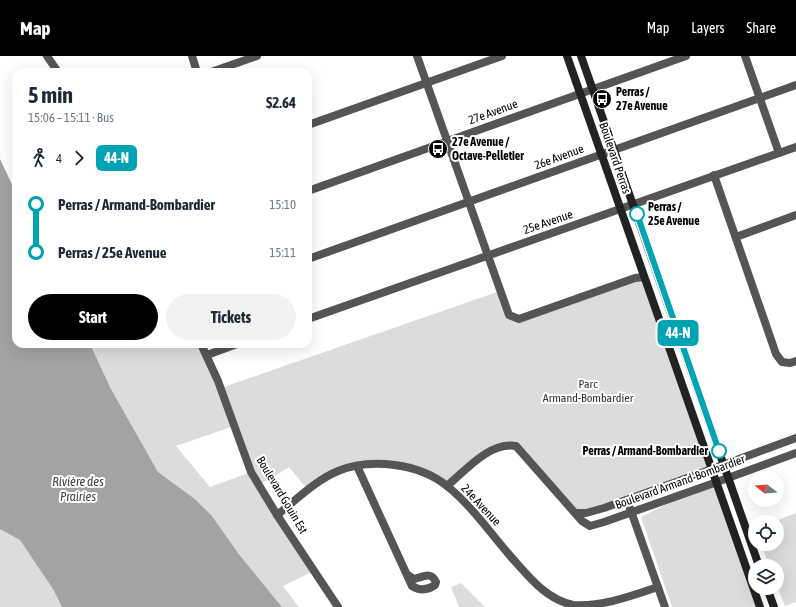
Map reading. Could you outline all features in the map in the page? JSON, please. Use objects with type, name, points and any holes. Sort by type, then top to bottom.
[{"type":"main road","name":"Boulevard Perras","points":[[567,56],[760,607]]},
{"type":"main road","name":"Boulevard Perras","points":[[581,56],[757,559]]},
{"type":"main road","points":[[770,595],[774,607]]},
{"type":"street","points":[[47,56],[55,68]]},
{"type":"street","points":[[192,56],[196,68]]},
{"type":"street","points":[[222,68],[257,56]]},
{"type":"street","points":[[417,56],[507,312],[512,317],[519,319],[635,278],[644,277]]},
{"type":"street","points":[[312,124],[502,56]]},
{"type":"street","name":"27e Avenue","points":[[312,190],[686,56]]},
{"type":"street","points":[[745,56],[761,97],[779,153]]},
{"type":"street","name":"26e Avenue","points":[[312,258],[796,85]]},
{"type":"street","name":"25e Avenue","points":[[312,318],[796,147]]},
{"type":"street","points":[[714,175],[776,354],[782,362],[790,363],[796,361]]},
{"type":"street","points":[[736,237],[796,215]]},
{"type":"street","name":"Boulevard Gouin Est","points":[[204,348],[251,472],[277,515],[338,607]]},
{"type":"street","points":[[207,355],[226,348]]},
{"type":"street","name":"Boulevard Armand-Bombardier","points":[[577,513],[594,512],[796,438]]},
{"type":"street","name":"Boulevard Armand-Bombardier","points":[[447,486],[484,455],[496,449],[516,446],[577,513],[582,521],[590,526],[796,453]]},
{"type":"street","name":"24e Avenue","points":[[277,515],[308,490],[338,471],[357,466],[386,464],[413,468],[447,486],[534,582],[554,598],[572,605],[598,606],[658,587]]},
{"type":"street","points":[[357,466],[408,575]]},
{"type":"street","points":[[627,500],[665,607]]},
{"type":"green space","name":"Parc Armand-Bombardier","points":[[644,277],[712,469],[577,513],[516,446],[496,449],[447,486],[413,468],[357,466],[308,490],[289,467],[261,484],[314,571],[283,586],[299,607],[282,607],[238,553],[212,516],[195,499],[158,472],[111,389],[92,348],[203,348],[221,388],[500,291],[512,317]],"holes":[[[234,426],[251,472],[210,487],[176,446]]]},
{"type":"green space","points":[[717,482],[748,572],[748,595],[756,595],[760,607],[672,607],[641,517],[704,486]]},
{"type":"green space","points":[[0,489],[16,515],[62,607],[0,607]]},
{"type":"green space","points":[[796,513],[796,602],[785,606],[781,595],[784,595],[784,559],[766,559],[764,551],[784,551],[784,518]]},
{"type":"green space","points":[[461,583],[485,607],[459,607],[451,587]]},
{"type":"water","name":"Rivière des Prairies","points":[[0,159],[12,184],[12,348],[92,348],[111,389],[158,472],[195,499],[212,516],[238,553],[282,607],[62,607],[53,589],[20,540],[0,529]]},
{"type":"bus line","name":"44-N","points":[[637,214],[719,451]]},
{"type":"place","name":"Perras / 27e Avenue","points":[[602,99]]},
{"type":"place","name":"27e Avenue / Octave-Pelletier","points":[[438,149]]},
{"type":"place","name":"Perras / 25e Avenue","points":[[637,214]]},
{"type":"place","name":"Perras / Armand-Bombardier","points":[[719,451]]}]
